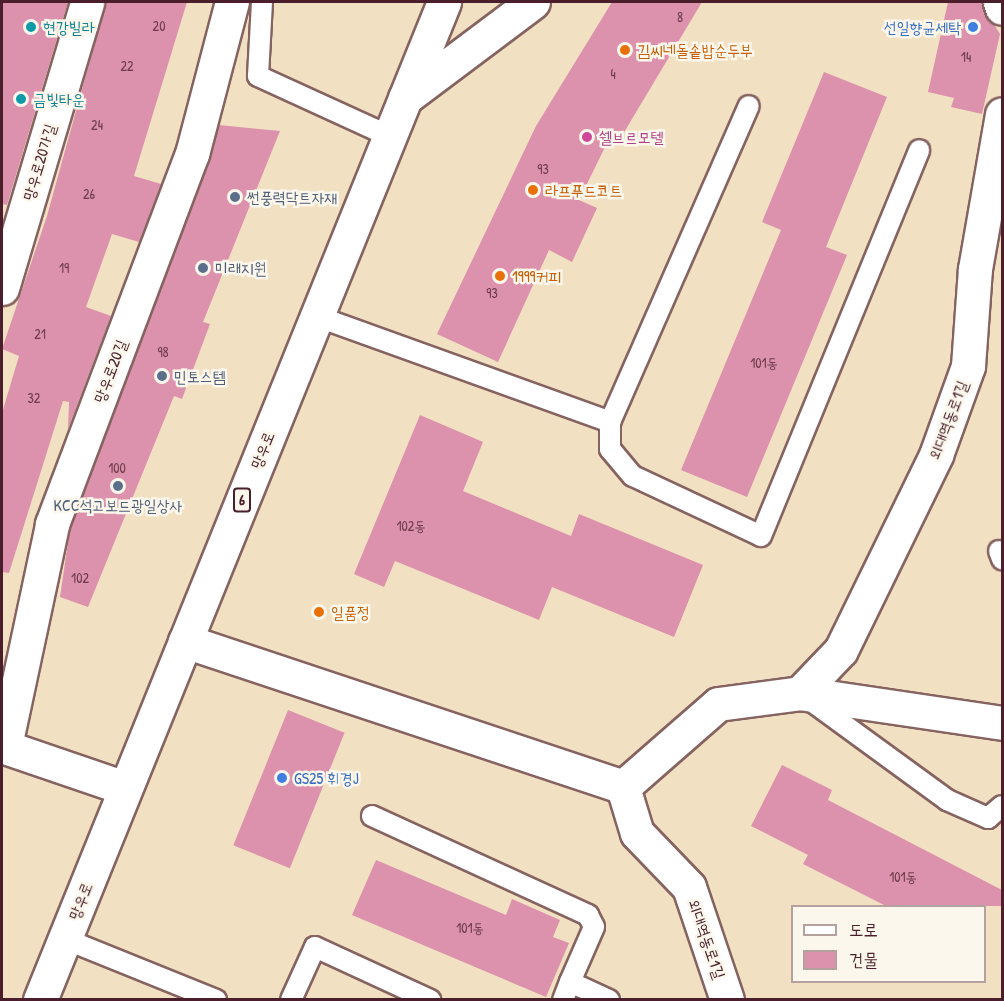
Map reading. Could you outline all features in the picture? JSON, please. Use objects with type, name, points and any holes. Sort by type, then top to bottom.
[{"type":"street","name":"망우로20가길","points":[[2,288],[87,2]]},
{"type":"street","name":"망우로20길","points":[[125,788],[3,746],[52,524],[192,154],[232,2]]},
{"type":"street","name":"망우로","points":[[40,999],[444,2]]},
{"type":"street","points":[[405,98],[533,2]]},
{"type":"street","points":[[1000,2],[1002,8]]},
{"type":"street","name":"외대역동로1길","points":[[800,693],[841,650],[936,455],[968,366],[975,269],[1002,114]]},
{"type":"street","points":[[185,641],[623,787],[718,704],[800,693],[1002,723]]},
{"type":"street","name":"외대역동로1길","points":[[623,787],[637,833],[689,887],[728,999]]},
{"type":"lane","points":[[262,2],[258,76],[389,136]]},
{"type":"lane","points":[[749,106],[610,422],[610,449],[633,476],[761,536],[920,150]]},
{"type":"lane","points":[[316,316],[610,422]]},
{"type":"lane","points":[[800,693],[947,800],[988,818],[1002,806]]},
{"type":"lane","points":[[372,816],[588,915],[594,927],[566,991],[609,999]]},
{"type":"lane","points":[[65,939],[216,999]]},
{"type":"lane","points":[[291,999],[315,946],[430,999]]},
{"type":"building","points":[[2,2],[68,2],[7,205],[2,204]]},
{"type":"building","points":[[106,2],[187,2],[134,176],[161,184],[139,242],[112,234],[86,307],[111,316],[68,429],[69,402],[63,401],[9,573],[2,572],[2,413],[19,356],[2,349],[47,216]]},
{"type":"building","points":[[612,2],[702,2],[617,144],[609,139],[579,200],[597,208],[572,262],[549,250],[498,362],[437,334],[536,126]]},
{"type":"building","points":[[948,2],[980,2],[1000,34],[982,114],[951,107],[954,98],[928,92]]},
{"type":"building","points":[[824,72],[887,97],[826,247],[847,255],[747,497],[681,470],[781,230],[762,222]]},
{"type":"building","points":[[219,125],[280,131],[203,322],[210,324],[182,399],[174,396],[88,607],[60,597],[70,529]]},
{"type":"building","points":[[420,415],[483,442],[463,491],[571,536],[579,514],[703,565],[674,637],[552,587],[539,620],[395,561],[384,587],[354,574]]},
{"type":"building","points":[[288,710],[345,733],[290,868],[233,845]]},
{"type":"building","points":[[782,765],[832,790],[828,800],[1002,890],[1002,906],[884,905],[803,864],[808,855],[751,826]]},
{"type":"building","points":[[376,860],[506,915],[512,899],[560,920],[553,937],[569,943],[546,997],[352,915]]},
{"type":"place","name":"현강빌라","points":[[31,27]]},
{"type":"place","name":"선일향균세탁","points":[[973,27]]},
{"type":"place","name":"김씨네돌솥밥순두부","points":[[625,50]]},
{"type":"place","name":"금빛타운","points":[[21,99]]},
{"type":"place","name":"쉘브르모텔","points":[[587,137]]},
{"type":"place","name":"라프푸드코트","points":[[533,190]]},
{"type":"place","name":"썬풍력닥트자재","points":[[235,197]]},
{"type":"place","name":"미래지원","points":[[203,268]]},
{"type":"place","name":"1999커피","points":[[500,276]]},
{"type":"place","name":"민토스템","points":[[162,376]]},
{"type":"place","name":"KCC석고보드광일상사","points":[[118,486]]},
{"type":"place","name":"일품정","points":[[319,612]]},
{"type":"place","name":"GS25 휘경J","points":[[282,778]]}]
